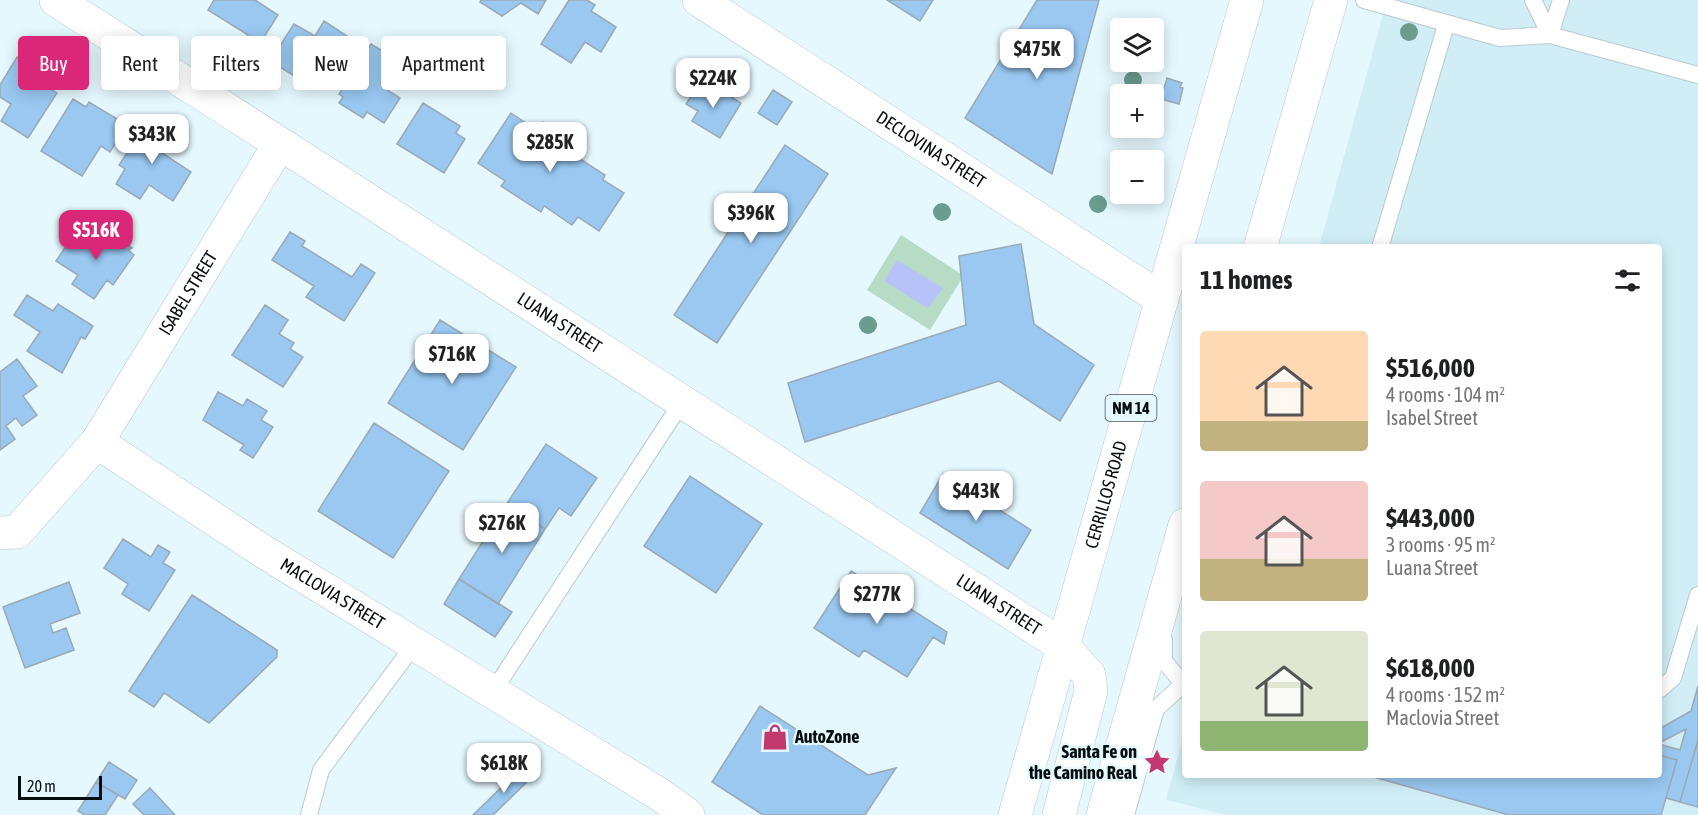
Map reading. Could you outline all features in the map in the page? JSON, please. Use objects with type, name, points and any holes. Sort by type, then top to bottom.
[{"type":"street","name":"LUANA STREET","points":[[56,0],[1064,646],[1089,675],[1090,691],[1059,815]]},
{"type":"street","name":"DECLOVINA STREET","points":[[699,0],[1162,299]]},
{"type":"street","name":"CERRILLOS ROAD","points":[[1018,810],[1247,0]]},
{"type":"street","points":[[1261,244],[1331,0]]},
{"type":"street","name":"ISABEL STREET","points":[[97,442],[279,145]]},
{"type":"street","points":[[0,533],[17,532],[97,442]]},
{"type":"street","name":"MACLOVIA STREET","points":[[97,442],[414,645],[659,794],[688,815]]},
{"type":"street","points":[[1103,815],[1182,537]]},
{"type":"lane","points":[[1364,0],[1446,25],[1500,38],[1550,35],[1698,75]]},
{"type":"lane","points":[[1533,0],[1550,35]]},
{"type":"lane","points":[[1550,35],[1561,0]]},
{"type":"lane","points":[[1381,244],[1446,25]]},
{"type":"lane","points":[[492,693],[682,402]]},
{"type":"lane","points":[[1662,687],[1673,678],[1698,595]]},
{"type":"lane","points":[[1165,603],[1164,661],[1182,685]]},
{"type":"lane","points":[[309,815],[321,770],[414,645]]},
{"type":"lane","points":[[1126,815],[1156,709],[1182,687]]},
{"type":"shaded area","points":[[1387,0],[1698,0],[1698,815],[1226,815],[1166,800],[1182,742],[1182,778],[1662,778],[1662,244],[1320,244]]},
{"type":"green space","points":[[901,235],[961,274],[961,280],[930,330],[867,290]]},
{"type":"water","points":[[897,260],[943,288],[928,308],[884,281]]},
{"type":"building","points":[[214,0],[255,0],[278,15],[265,36],[247,36],[208,10]]},
{"type":"building","points":[[481,0],[546,0],[538,14],[521,3],[502,16],[480,2]]},
{"type":"building","points":[[569,0],[587,0],[595,5],[591,11],[616,27],[601,52],[585,42],[571,63],[541,44]]},
{"type":"building","points":[[887,0],[933,0],[920,21]]},
{"type":"building","points":[[1037,0],[1099,0],[1052,174],[965,118]]},
{"type":"building","points":[[324,21],[347,36],[315,36]]},
{"type":"building","points":[[294,24],[315,36],[293,36],[293,75],[281,68],[281,44]]},
{"type":"building","points":[[371,44],[381,50],[381,90],[387,90],[400,98],[384,123],[367,112],[363,118],[339,103],[343,97],[339,94],[342,90],[369,90],[369,47]]},
{"type":"building","points":[[17,57],[18,90],[52,90],[57,93],[28,138],[1,121],[11,104],[0,97],[0,85]]},
{"type":"building","points":[[1167,78],[1182,83],[1179,104],[1164,100]]},
{"type":"building","points":[[699,84],[710,91],[713,86],[741,103],[720,138],[692,121],[698,111],[686,104]]},
{"type":"building","points":[[773,90],[792,102],[777,125],[758,113]]},
{"type":"building","points":[[73,99],[86,107],[89,102],[127,125],[110,152],[101,146],[82,176],[41,151]]},
{"type":"building","points":[[423,103],[460,126],[456,133],[465,139],[444,173],[397,144]]},
{"type":"building","points":[[511,113],[538,131],[543,122],[583,148],[577,157],[605,175],[603,180],[624,193],[599,231],[578,217],[572,225],[544,206],[541,212],[501,186],[505,181],[478,163]]},
{"type":"building","points":[[152,115],[170,127],[156,149],[191,172],[173,201],[149,185],[140,199],[116,184],[125,169],[119,165]]},
{"type":"building","points":[[785,145],[828,174],[717,343],[674,315]]},
{"type":"building","points":[[104,229],[132,248],[128,250],[134,255],[113,285],[107,280],[94,299],[72,284],[78,275],[56,261],[75,233],[93,245]]},
{"type":"building","points":[[290,232],[305,241],[302,246],[352,277],[361,264],[375,273],[344,321],[306,297],[314,286],[272,260]]},
{"type":"building","points":[[1021,244],[1034,324],[1094,365],[1060,421],[999,381],[805,442],[788,383],[966,325],[959,256]]},
{"type":"building","points":[[27,295],[53,311],[58,304],[93,326],[85,339],[81,337],[62,373],[27,351],[40,332],[14,315]]},
{"type":"building","points":[[265,305],[288,320],[279,334],[294,343],[290,349],[303,357],[283,387],[232,355]]},
{"type":"building","points":[[440,320],[516,367],[463,450],[388,403]]},
{"type":"building","points":[[17,359],[37,386],[23,396],[37,415],[22,426],[16,418],[6,426],[15,439],[0,450],[0,372]]},
{"type":"building","points":[[218,392],[243,406],[247,399],[267,411],[261,420],[273,427],[253,458],[240,450],[244,445],[203,420]]},
{"type":"building","points":[[374,423],[449,471],[393,558],[318,511]]},
{"type":"building","points":[[546,444],[597,478],[571,516],[559,508],[545,529],[506,505]]},
{"type":"building","points":[[943,474],[1031,530],[1008,569],[920,513]]},
{"type":"building","points":[[690,476],[762,524],[716,593],[644,546]]},
{"type":"building","points":[[506,505],[545,529],[498,604],[459,579]]},
{"type":"building","points":[[123,539],[151,557],[158,545],[170,552],[163,563],[175,570],[149,611],[122,594],[128,584],[104,568]]},
{"type":"building","points":[[851,571],[947,632],[944,644],[933,637],[907,677],[864,650],[859,657],[814,628]]},
{"type":"building","points":[[459,579],[512,612],[495,637],[444,604]]},
{"type":"building","points":[[69,582],[80,613],[50,624],[53,633],[66,628],[74,650],[25,668],[3,607]]},
{"type":"building","points":[[192,595],[277,650],[277,657],[209,723],[164,693],[154,707],[129,691]]},
{"type":"building","points":[[1698,686],[1698,740],[1680,802],[1666,798],[1677,760],[1662,756],[1662,745],[1680,750],[1686,729],[1662,741],[1662,727],[1691,711]]},
{"type":"building","name":"AutoZone","points":[[760,706],[868,775],[896,768],[865,815],[763,815],[712,782]]},
{"type":"building","points":[[1698,740],[1698,807],[1680,802]]},
{"type":"building","points":[[1662,756],[1677,760],[1661,815],[1509,815],[1377,778],[1662,778]]},
{"type":"building","points":[[109,762],[137,780],[125,799],[96,782]]},
{"type":"building","points":[[520,769],[530,779],[493,815],[473,815]]},
{"type":"building","points":[[96,782],[118,795],[105,815],[85,815],[78,811]]},
{"type":"building","points":[[150,788],[175,815],[144,815],[133,804]]},
{"type":"place","name":"AutoZone","points":[[775,737]]},
{"type":"place","name":"Santa Fe on the Camino Real","points":[[1157,762]]}]
